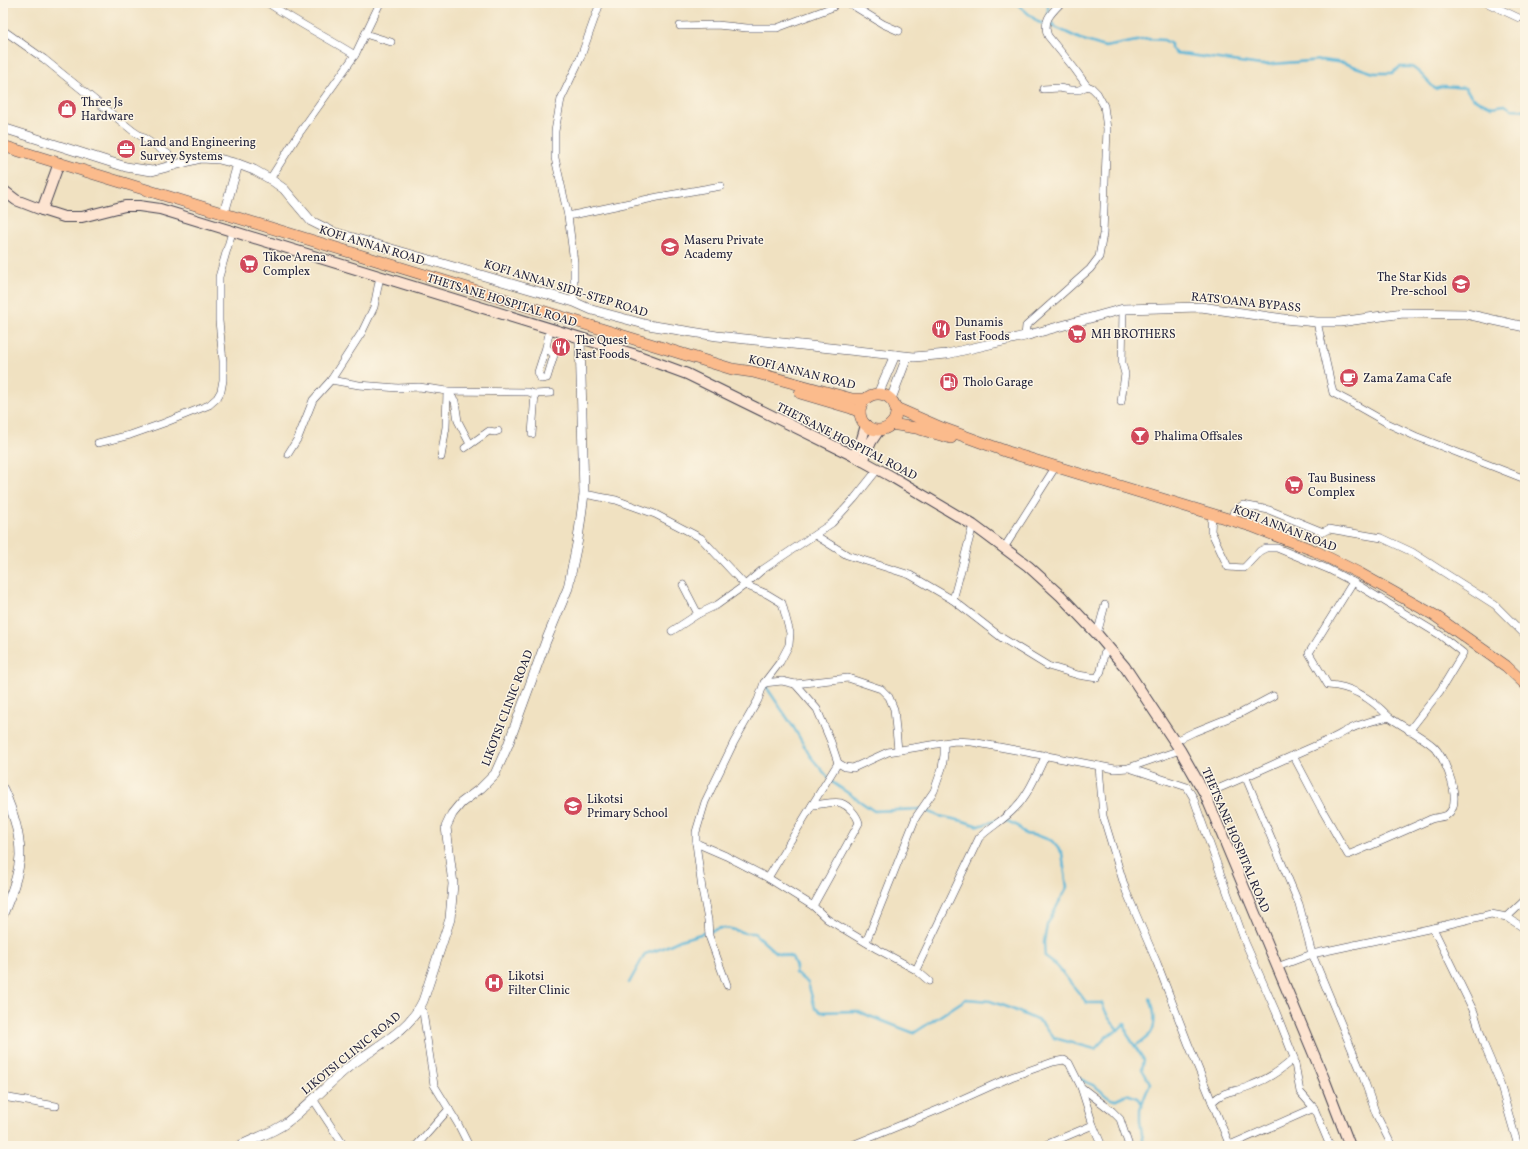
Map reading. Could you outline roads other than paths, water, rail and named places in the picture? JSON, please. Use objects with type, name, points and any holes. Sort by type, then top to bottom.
[{"type":"main road","name":"KOFI ANNAN ROAD","points":[[3,146],[732,369],[753,372],[852,399],[865,399]]},
{"type":"main road","points":[[42,210],[59,163]]},
{"type":"main road","name":"THETSANE HOSPITAL ROAD","points":[[3,190],[16,200],[64,217],[82,218],[125,206],[160,209],[633,354],[687,374],[878,469],[973,525],[1028,566],[1097,634],[1125,667],[1177,746],[1205,794],[1325,1080],[1350,1146]]},
{"type":"main road","name":"KOFI ANNAN ROAD","points":[[732,369],[750,378],[860,412]]},
{"type":"main road","points":[[871,395],[885,395],[894,404],[896,414],[891,424],[886,428],[879,430],[866,425],[860,412],[865,399],[871,395]]},
{"type":"main road","name":"KOFI ANNAN ROAD","points":[[894,404],[942,428],[1008,452]]},
{"type":"main road","name":"KOFI ANNAN ROAD","points":[[891,424],[916,428],[1056,466],[1251,526],[1315,550],[1359,573],[1434,616],[1506,666],[1525,684]]},
{"type":"main road","points":[[858,459],[866,425]]},
{"type":"main road","points":[[858,459],[879,430]]},
{"type":"street","points":[[268,3],[355,56]]},
{"type":"street","points":[[270,179],[298,135],[355,56],[380,3]]},
{"type":"street","points":[[574,302],[574,262],[568,216],[555,158],[556,121],[562,99],[580,59],[600,3]]},
{"type":"street","points":[[680,26],[717,25],[746,28],[777,28],[833,7],[834,3]]},
{"type":"street","points":[[849,3],[883,24],[899,31]]},
{"type":"street","points":[[1025,336],[1026,326],[1090,269],[1099,257],[1103,234],[1107,129],[1104,106],[1097,93],[1092,88],[1087,86],[1048,36],[1046,24],[1050,15],[1061,3]]},
{"type":"street","points":[[1487,3],[1519,18]]},
{"type":"street","points":[[3,30],[44,59],[134,131],[168,154],[174,166]]},
{"type":"street","points":[[365,34],[391,42]]},
{"type":"street","points":[[1043,88],[1079,90],[1087,86]]},
{"type":"street","name":"KOFI ANNAN SIDE-STEP ROAD","points":[[3,128],[126,167],[152,171],[201,158],[219,159],[238,164],[254,170],[284,189],[312,221],[333,232],[574,302],[592,310],[648,325],[717,336],[895,355]]},
{"type":"street","points":[[224,213],[238,164]]},
{"type":"street","points":[[568,216],[658,197],[720,186]]},
{"type":"street","points":[[98,443],[130,435],[164,423],[209,405],[217,398],[224,380],[224,361],[219,321],[220,277],[232,232]]},
{"type":"street","points":[[288,454],[298,438],[313,400],[331,380],[351,349],[374,307],[380,276]]},
{"type":"street","name":"RATS'OANA BYPASS","points":[[895,355],[907,357],[947,354],[1025,336],[1123,309],[1201,307],[1284,319],[1317,322],[1340,322],[1403,313],[1458,313],[1470,314],[1525,327]]},
{"type":"street","points":[[1121,402],[1125,374],[1122,363],[1123,309]]},
{"type":"street","points":[[1317,322],[1333,393],[1389,424],[1415,436],[1525,480]]},
{"type":"street","points":[[546,347],[550,329]]},
{"type":"street","name":"LIKOTSI CLINIC ROAD","points":[[240,1146],[264,1135],[286,1122],[346,1069],[403,1028],[418,1011],[436,964],[450,919],[453,884],[446,827],[452,814],[461,803],[481,788],[495,774],[568,588],[578,539],[584,494],[580,338]]},
{"type":"street","points":[[878,394],[895,355]]},
{"type":"street","points":[[894,404],[907,357]]},
{"type":"street","points":[[331,380],[359,385],[448,391],[528,392],[535,394],[551,393]]},
{"type":"street","points":[[448,391],[455,401],[458,421],[468,446],[489,431],[498,431]]},
{"type":"street","points":[[441,457],[446,427],[448,391]]},
{"type":"street","points":[[532,434],[535,394]]},
{"type":"street","points":[[1004,548],[1056,466]]},
{"type":"street","points":[[672,631],[698,614],[717,605],[745,585],[762,570],[832,523],[878,469]]},
{"type":"street","points":[[584,494],[616,500],[655,514],[701,538],[745,585],[767,594],[782,603],[790,633],[789,645],[780,662],[764,683],[758,700],[734,742],[706,802],[696,832],[696,843],[708,920],[709,936],[727,985]]},
{"type":"street","points":[[1231,520],[1234,511],[1243,505],[1269,510],[1323,532],[1329,529],[1382,538],[1412,552],[1495,605],[1525,635]]},
{"type":"street","points":[[1212,514],[1211,531],[1228,567],[1244,568],[1260,551],[1266,548],[1277,548],[1328,569],[1353,582],[1440,634],[1463,653],[1440,691],[1409,731]]},
{"type":"street","points":[[953,600],[973,525]]},
{"type":"street","points":[[815,535],[848,555],[910,575],[953,600],[1002,638],[1048,666],[1078,675],[1097,678],[1101,671],[1104,654],[1110,649]]},
{"type":"street","points":[[1293,755],[1348,855],[1395,836],[1432,818],[1446,815],[1452,809],[1455,801],[1449,772],[1435,748],[1389,717],[1378,705],[1352,690],[1337,685],[1328,685],[1309,653],[1353,582]]},
{"type":"street","points":[[683,585],[698,614]]},
{"type":"street","points":[[1097,634],[1105,605]]},
{"type":"street","points":[[764,683],[782,681],[795,684],[848,678],[881,689],[889,697],[894,709],[898,750]]},
{"type":"street","points":[[795,684],[817,708],[838,763],[845,767],[853,768],[888,752],[944,744],[954,741],[972,742],[1114,769],[1128,768],[1177,746],[1194,732],[1235,716],[1273,696]]},
{"type":"street","points":[[1205,794],[1246,778],[1293,755],[1370,721],[1389,717]]},
{"type":"street","points":[[866,942],[916,817],[934,791],[942,768],[944,744]]},
{"type":"street","points":[[916,970],[979,838],[1004,819],[1016,807],[1031,785],[1046,755]]},
{"type":"street","points":[[768,878],[838,763]]},
{"type":"street","points":[[1099,766],[1103,816],[1126,891],[1157,963],[1230,1146],[1314,1108]]},
{"type":"street","points":[[1128,768],[1187,787],[1193,797],[1245,942],[1276,1012],[1294,1058],[1300,1092],[1314,1108],[1330,1146]]},
{"type":"street","points":[[1246,778],[1299,904],[1312,954],[1362,1074],[1376,1114],[1392,1146]]},
{"type":"street","points":[[3,914],[13,888],[20,855],[16,827],[4,795]]},
{"type":"street","points":[[812,805],[840,803],[848,807],[855,814],[859,823],[813,906]]},
{"type":"street","points":[[696,843],[726,856],[768,878],[813,906],[828,919],[877,950],[916,970],[929,981]]},
{"type":"street","points":[[1507,917],[1525,900]]},
{"type":"street","points":[[1277,967],[1312,954],[1491,914],[1507,917],[1525,929]]},
{"type":"street","points":[[1432,928],[1474,1012],[1484,1045],[1498,1080],[1518,1146]]},
{"type":"street","points":[[418,1011],[423,1012],[434,1085],[458,1124],[469,1146]]},
{"type":"street","points":[[1212,1102],[1220,1095],[1250,1086],[1277,1073],[1294,1058]]},
{"type":"street","points":[[850,1146],[940,1109],[1011,1077],[1053,1062],[1064,1060],[1069,1063],[1081,1087],[1093,1125],[1102,1146]]},
{"type":"street","points":[[1081,1087],[1120,1118],[1129,1146]]},
{"type":"street","points":[[3,1097],[56,1106]]},
{"type":"street","points":[[313,1099],[345,1146]]},
{"type":"street","points":[[416,1146],[448,1110]]},
{"type":"street","points":[[1043,1146],[1093,1125]]},
{"type":"waterway","points":[[1016,3],[1038,22],[1057,28],[1080,39],[1105,47],[1147,39],[1164,40],[1171,44],[1171,48],[1175,53],[1261,65],[1322,60],[1344,63],[1374,73],[1392,73],[1400,67],[1412,67],[1435,89],[1445,86],[1465,88],[1473,98],[1492,107],[1505,105],[1511,109],[1525,110]]},
{"type":"waterway","points":[[1048,3],[1048,14]]},
{"type":"waterway","points":[[1049,19],[1056,28]]},
{"type":"waterway","points":[[765,685],[794,728],[810,756],[832,782],[874,811],[922,809],[939,816],[979,826],[998,820]]},
{"type":"waterway","points":[[1003,819],[1018,826],[1025,834],[1039,836],[1052,841],[1062,853],[1067,887],[1047,925],[1044,942],[1045,957],[1057,966],[1087,1003],[1102,1003],[1108,1017],[1118,1030]]},
{"type":"waterway","points":[[629,983],[645,954],[680,940],[721,928],[745,933],[754,933],[775,952],[792,957],[796,967],[795,973],[808,983],[815,1008],[821,1012],[856,1011],[914,1033],[966,999],[990,1001],[1041,1022],[1054,1038],[1095,1049],[1107,1036],[1118,1030],[1125,1023],[1127,1034],[1144,1060],[1142,1069],[1150,1083],[1140,1109],[1140,1121],[1144,1146]]},
{"type":"waterway","points":[[1135,1046],[1148,1037],[1153,1029],[1154,1016],[1150,998]]},
{"type":"waterway","points":[[1079,1078],[1099,1089],[1111,1099],[1114,1100],[1127,1094],[1137,1098],[1142,1103]]},
{"type":"place","name":"Three Js Hardware","points":[[67,109]]},
{"type":"place","name":"Land and Engineering Survey Systems","points":[[126,149]]},
{"type":"place","name":"Maseru Private Academy","points":[[670,247]]},
{"type":"place","name":"Tikoe Arena Complex","points":[[249,264]]},
{"type":"place","name":"The Star Kids Pre-school","points":[[1461,284]]},
{"type":"place","name":"Dunamis Fast Foods","points":[[941,329]]},
{"type":"place","name":"MH BROTHERS","points":[[1077,334]]},
{"type":"place","name":"The Quest Fast Foods","points":[[561,347]]},
{"type":"place","name":"Zama Zama Cafe","points":[[1349,378]]},
{"type":"place","name":"Tholo Garage","points":[[949,382]]},
{"type":"place","name":"Phalima Offsales","points":[[1140,436]]},
{"type":"place","name":"Tau Business Complex","points":[[1294,485]]},
{"type":"place","name":"Likotsi Primary School","points":[[573,806]]},
{"type":"place","name":"Likotsi Filter Clinic","points":[[494,983]]}]
